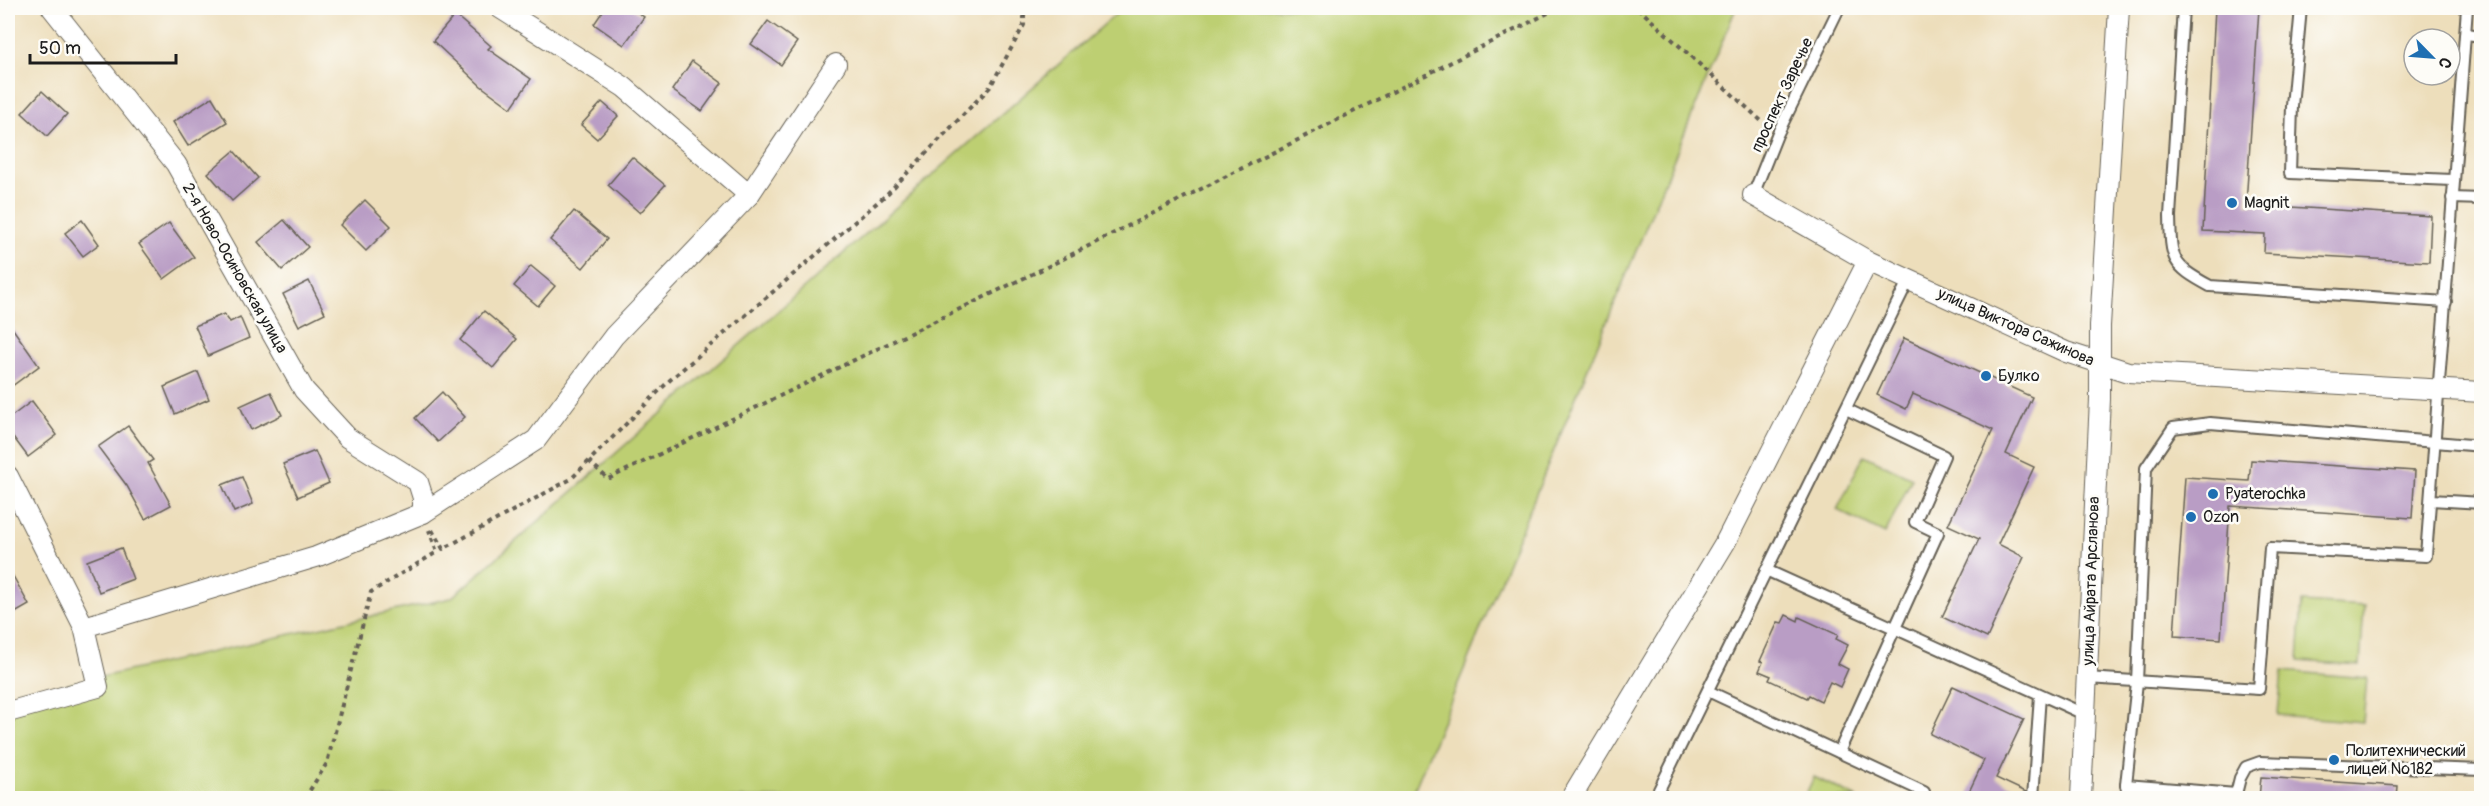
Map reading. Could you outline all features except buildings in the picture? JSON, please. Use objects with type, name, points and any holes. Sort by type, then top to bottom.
[{"type":"street","name":"2-я Ново-Осиновская улица","points":[[52,8],[176,164],[304,390],[348,438],[418,482],[423,498],[423,513]]},
{"type":"street","points":[[500,8],[624,87],[749,195]]},
{"type":"street","name":"улица Айрата Арсланова","points":[[2081,798],[2100,364],[2119,8]]},
{"type":"street","points":[[84,627],[316,557],[423,513],[536,440],[614,336],[749,195],[836,64]]},
{"type":"street","name":"улица Виктора Сажинова","points":[[1753,195],[1868,261],[2066,352],[2128,372],[2481,392]]},
{"type":"street","points":[[1571,798],[1726,541],[1868,261]]},
{"type":"street","points":[[8,476],[84,627],[98,687],[8,712]]},
{"type":"lane","name":"проспект Заречье","points":[[1753,195],[1777,135],[1839,8]]},
{"type":"lane","points":[[2183,8],[2170,216],[2171,250],[2181,271],[2210,286],[2446,302]]},
{"type":"lane","points":[[2301,8],[2292,106],[2290,173],[2452,180]]},
{"type":"lane","points":[[2087,678],[2259,689],[2270,548],[2426,556],[2440,389],[2452,180],[2467,8]]},
{"type":"lane","points":[[2466,34],[2481,36]]},
{"type":"lane","points":[[2452,198],[2481,199]]},
{"type":"lane","points":[[1669,798],[1657,795],[1909,279]]},
{"type":"lane","points":[[1839,752],[1938,533],[1915,522],[1944,456],[1846,409]]},
{"type":"lane","points":[[2129,798],[2126,786],[2137,682],[2146,468],[2174,428],[2210,423],[2481,446]]},
{"type":"lane","points":[[2431,500],[2481,503]]},
{"type":"lane","points":[[1766,570],[2086,715]]},
{"type":"lane","points":[[1708,690],[1924,792],[1921,798]]},
{"type":"lane","points":[[2033,798],[2040,695]]},
{"type":"lane","points":[[2126,786],[2236,796],[2246,767],[2260,762],[2481,770]]},
{"type":"path","points":[[423,513],[443,549],[571,479],[670,380],[886,195],[990,87],[1024,25],[1024,8]]},
{"type":"path","points":[[589,461],[608,479],[1055,263],[1558,8]]},
{"type":"path","points":[[1638,8],[1777,135]]},
{"type":"path","points":[[305,798],[327,763],[371,592],[437,552],[423,513]]},
{"type":"green space","points":[[1123,8],[1736,8],[1411,798],[8,798],[8,698],[451,598]]},
{"type":"green space","points":[[1864,455],[1912,478],[1885,534],[1837,510]]},
{"type":"green space","points":[[2302,602],[2364,606],[2360,665],[2298,661]]},
{"type":"green space","points":[[2282,671],[2367,678],[2363,722],[2278,715]]},
{"type":"green space","points":[[1814,777],[1858,798],[1804,798]]},
{"type":"place","name":"Magnit","points":[[2232,203]]},
{"type":"place","name":"Булко","points":[[1986,376]]},
{"type":"place","name":"Pyaterochka","points":[[2213,494]]},
{"type":"place","name":"Ozon","points":[[2191,517]]},
{"type":"place","name":"Политехнический лицей №182","points":[[2334,760]]}]
